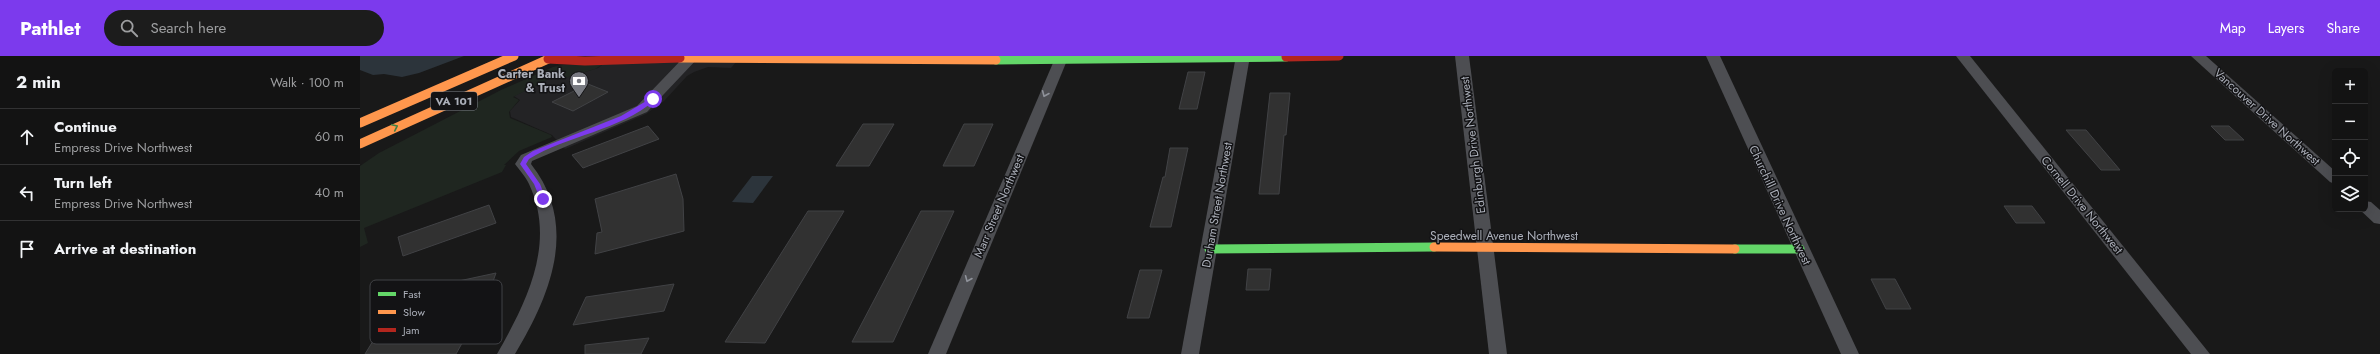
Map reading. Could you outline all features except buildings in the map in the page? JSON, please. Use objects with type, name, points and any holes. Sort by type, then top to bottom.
[{"type":"street","name":"VA 101","points":[[360,124],[514,56]]},
{"type":"street","points":[[604,56],[618,59]]},
{"type":"street","points":[[551,57],[585,61],[618,59],[836,57],[1060,58],[1339,56]]},
{"type":"street","name":"Edinburgh Drive Northwest","points":[[1462,56],[1498,354]]},
{"type":"street","name":"Churchill Drive Northwest","points":[[1713,56],[1850,354]]},
{"type":"street","name":"Cornell Drive Northwest","points":[[1963,56],[2201,354]]},
{"type":"street","name":"Vancouver Drive Northwest","points":[[2198,56],[2332,176]]},
{"type":"street","name":"VA 101","points":[[360,144],[551,57]]},
{"type":"street","name":"Durham Street Northwest","points":[[1190,354],[1243,57]]},
{"type":"street","points":[[506,354],[519,334],[534,303],[547,258],[548,232],[545,208],[537,184],[523,164],[526,158],[642,108],[691,58]]},
{"type":"street","name":"Marr Street Northwest","points":[[937,354],[1060,58]]},
{"type":"street","points":[[392,98],[482,70]]},
{"type":"street","points":[[2368,209],[2380,219]]},
{"type":"street","name":"Speedwell Avenue Northwest","points":[[1209,249],[1486,247],[1800,248]]},
{"type":"shaded area","points":[[360,56],[464,56],[419,73],[402,77],[384,74],[373,75],[360,70]]},
{"type":"shaded area","points":[[614,56],[741,56],[731,68],[708,67],[694,72],[687,76],[664,101],[646,114],[565,149],[552,135],[511,117],[510,111],[520,100],[514,96],[555,76],[565,78],[598,68]]},
{"type":"shaded area","points":[[563,65],[602,65],[595,69],[565,78],[555,76],[513,97],[519,100],[509,112],[510,118],[551,135],[552,137],[519,151],[504,165],[506,165],[502,172],[364,228],[368,243],[360,247],[360,166],[379,153],[501,90],[553,67]]},
{"type":"shaded area","points":[[752,176],[773,176],[753,203],[732,202]]},
{"type":"traffic: fast","points":[[996,60],[1286,57]]},
{"type":"traffic: fast","points":[[1209,249],[1434,247]]},
{"type":"traffic: fast","points":[[1735,249],[1800,249]]},
{"type":"traffic: slow","points":[[360,123],[514,56]]},
{"type":"traffic: slow","points":[[360,144],[555,56]]},
{"type":"traffic: slow","points":[[680,58],[996,60]]},
{"type":"traffic: slow","points":[[1434,247],[1735,249]]},
{"type":"traffic: jam","points":[[1286,57],[1339,56]]},
{"type":"traffic: jam","points":[[548,59],[585,61],[680,58]]},
{"type":"place","name":"Carter Bank & Trust","points":[[579,98]]},
{"type":"route","points":[[543,199],[537,184],[523,164],[526,158],[535,152],[624,118],[642,108],[653,99]]}]
